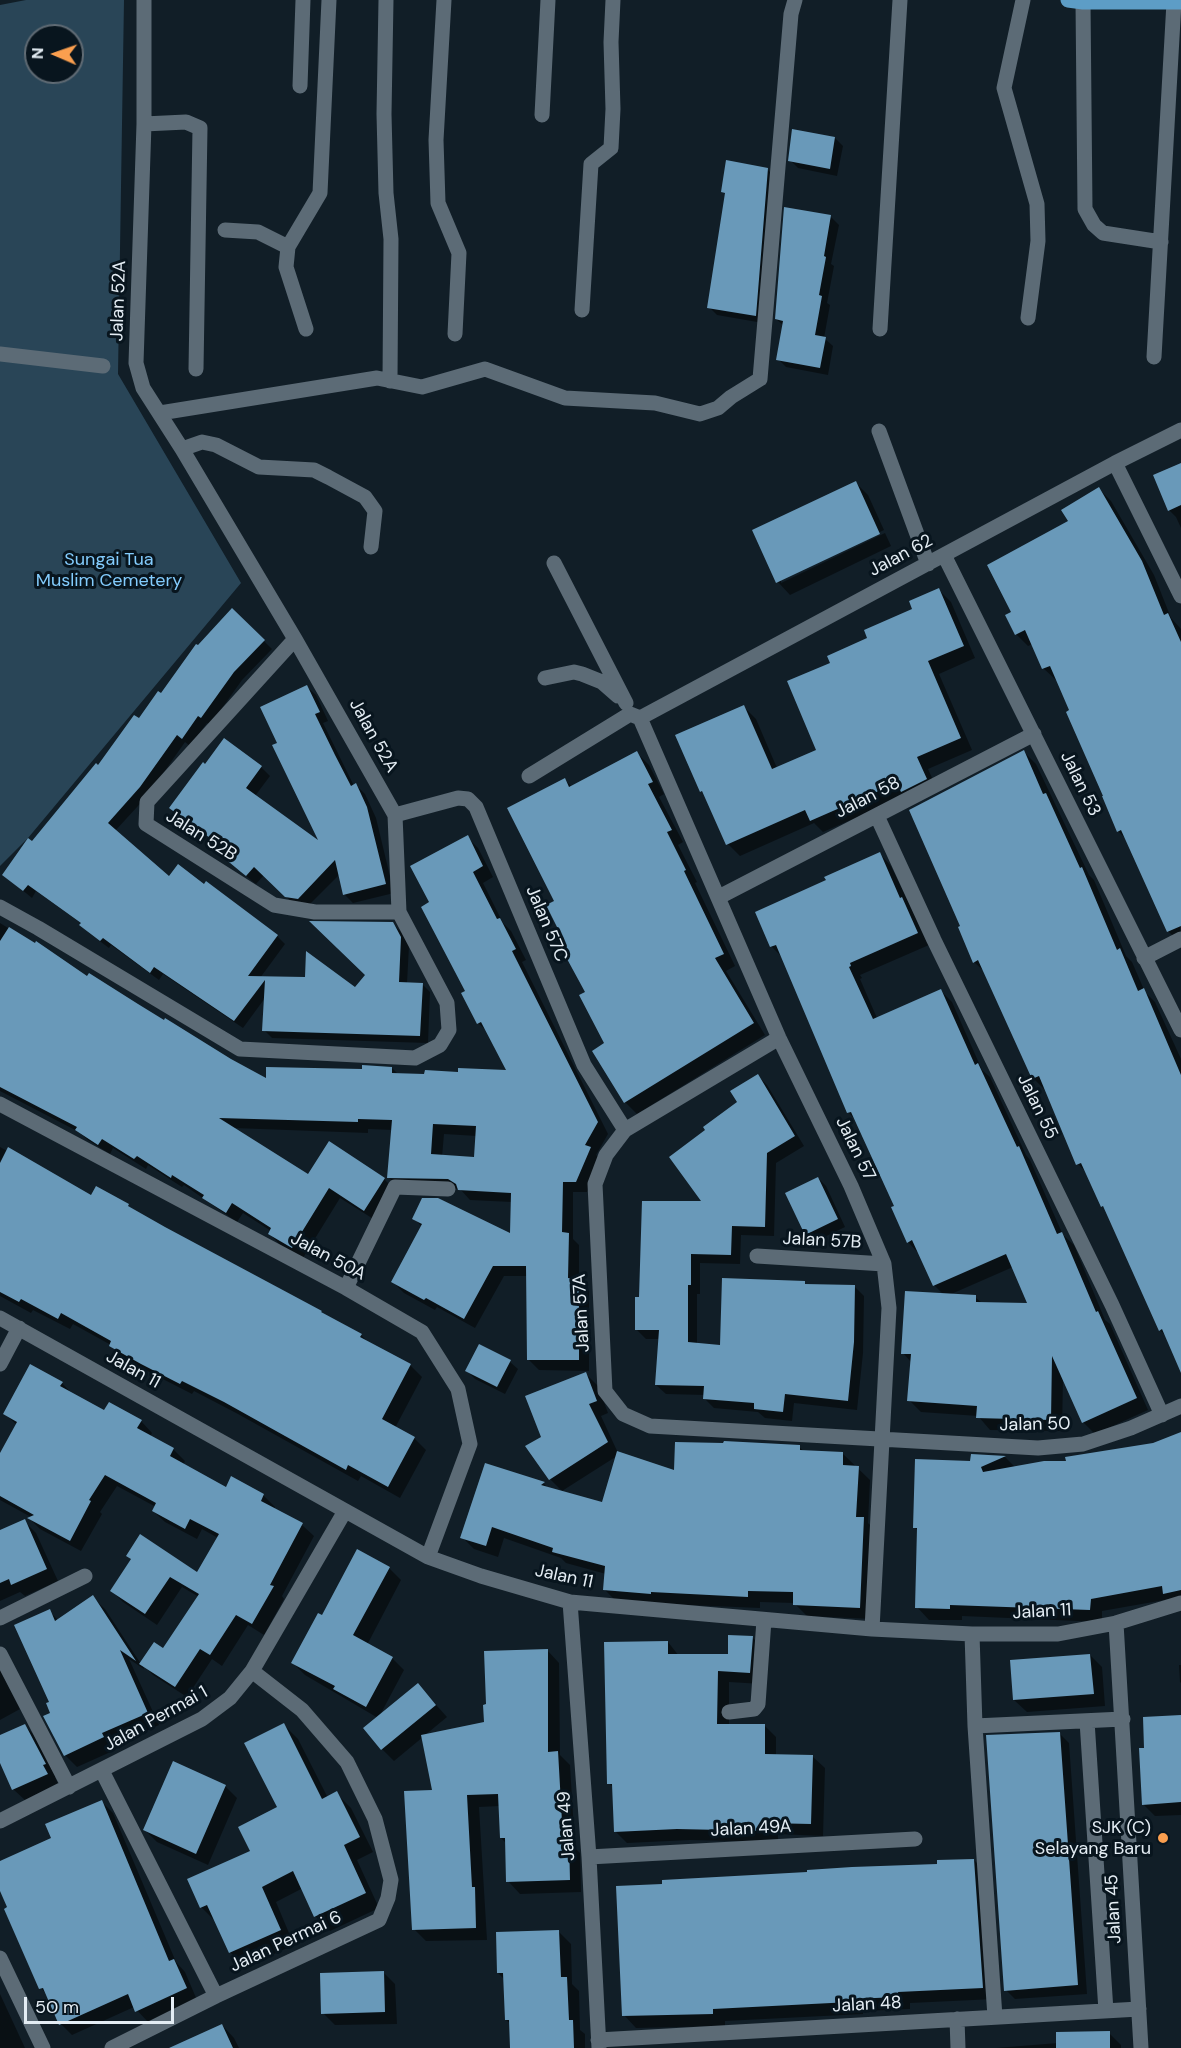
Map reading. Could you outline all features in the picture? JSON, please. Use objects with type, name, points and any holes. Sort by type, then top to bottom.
[{"type":"main road","points":[[1076,1],[1178,2]]},
{"type":"street","name":"Jalan 52A","points":[[0,908],[38,928],[240,1049],[415,1058],[440,1045],[449,1030],[447,1003],[399,912],[395,815],[295,639],[143,388],[136,363],[144,124],[144,0]]},
{"type":"street","points":[[300,86],[303,0]]},
{"type":"street","points":[[306,329],[286,267],[288,247],[320,193],[329,0]]},
{"type":"street","points":[[386,0],[384,114],[386,193],[391,239],[390,381]]},
{"type":"street","points":[[444,0],[436,140],[438,203],[459,253],[454,334]]},
{"type":"street","points":[[542,115],[548,0]]},
{"type":"street","points":[[582,310],[591,164],[611,148],[613,0]]},
{"type":"street","points":[[160,413],[377,378],[422,387],[485,369],[565,398],[655,403],[700,414],[718,408],[760,379],[791,14],[795,0]]},
{"type":"street","points":[[880,329],[900,0]]},
{"type":"street","points":[[1023,0],[1004,88],[1037,204],[1038,241],[1028,318]]},
{"type":"street","points":[[1076,1],[1085,208],[1094,225],[1103,233],[1161,242]]},
{"type":"street","points":[[1154,357],[1178,2]]},
{"type":"street","points":[[144,124],[186,122],[200,128],[196,369]]},
{"type":"street","points":[[225,230],[258,232],[288,247]]},
{"type":"street","points":[[0,354],[103,366]]},
{"type":"street","name":"Jalan 62","points":[[529,776],[632,712],[928,564],[1181,430]]},
{"type":"street","points":[[879,431],[928,564]]},
{"type":"street","points":[[182,449],[202,442],[216,445],[259,467],[314,470],[328,477],[365,497],[375,511],[371,547]]},
{"type":"street","points":[[1115,463],[1181,596]]},
{"type":"street","name":"Jalan 53","points":[[944,555],[1181,1030]]},
{"type":"street","name":"Jalan 57","points":[[554,562],[632,712],[719,897],[779,1038],[851,1186],[884,1264],[889,1308],[872,1629]]},
{"type":"street","name":"Jalan 52B","points":[[295,639],[147,802],[146,824],[274,905],[315,912],[399,912]]},
{"type":"street","points":[[545,678],[574,672],[582,674],[602,682],[632,712]]},
{"type":"street","name":"Jalan 58","points":[[719,897],[1034,734]]},
{"type":"street","name":"Jalan 57C","points":[[395,815],[458,798],[468,799],[476,807],[584,1065],[625,1130]]},
{"type":"street","name":"Jalan 55","points":[[877,816],[934,940],[1112,1305],[1162,1415]]},
{"type":"street","points":[[1144,958],[1181,939]]},
{"type":"street","name":"Jalan 57A","points":[[779,1038],[625,1130],[606,1155],[595,1184],[605,1391],[623,1414],[650,1426],[882,1440]]},
{"type":"street","name":"Jalan 50A","points":[[0,1104],[346,1288],[422,1332],[458,1389],[470,1444],[428,1557]]},
{"type":"street","points":[[346,1288],[395,1187],[448,1189]]},
{"type":"street","name":"Jalan 57B","points":[[757,1256],[884,1264]]},
{"type":"street","name":"Jalan 11","points":[[0,1318],[428,1557],[481,1576],[570,1602],[872,1629],[972,1634],[1058,1634],[1116,1623],[1181,1603]]},
{"type":"street","points":[[0,1364],[19,1328]]},
{"type":"street","name":"Jalan 50","points":[[882,1440],[1038,1448],[1083,1444],[1181,1406]]},
{"type":"street","name":"Jalan Permai 1","points":[[0,1821],[202,1719],[230,1698],[252,1671],[345,1511]]},
{"type":"street","points":[[0,1618],[85,1576]]},
{"type":"street","name":"Jalan 49","points":[[570,1602],[589,1857],[599,2044]]},
{"type":"street","points":[[729,1712],[754,1709],[758,1704],[764,1620]]},
{"type":"street","name":"Jalan 45","points":[[1116,1623],[1141,2048]]},
{"type":"street","points":[[972,1634],[975,1726],[995,2017]]},
{"type":"street","points":[[0,1654],[69,1787]]},
{"type":"street","name":"Jalan Permai 6","points":[[112,2048],[216,1996],[379,1920],[388,1898],[391,1880],[375,1818],[347,1762],[302,1710],[252,1671]]},
{"type":"street","points":[[975,1726],[1123,1719]]},
{"type":"street","points":[[1087,1721],[1106,2011]]},
{"type":"street","points":[[102,1771],[216,1996]]},
{"type":"street","name":"Jalan 49A","points":[[589,1857],[915,1839]]},
{"type":"street","points":[[0,1958],[43,2048]]},
{"type":"street","name":"Jalan 48","points":[[599,2044],[1139,2009]]},
{"type":"street","points":[[957,2019],[958,2048]]},
{"type":"green space","name":"Sungai Tua Muslim Cemetery","points":[[26,0],[124,0],[118,374],[241,583],[28,838],[0,866],[0,5]]},
{"type":"building","points":[[792,129],[835,137],[830,169],[788,161]]},
{"type":"building","points":[[726,160],[768,168],[756,316],[707,308],[725,193],[721,192]]},
{"type":"building","points":[[784,207],[831,215],[815,335],[826,337],[820,368],[776,360],[783,321],[775,319]]},
{"type":"building","points":[[1181,463],[1181,505],[1168,511],[1153,475]]},
{"type":"building","points":[[856,481],[880,534],[776,583],[752,530]]},
{"type":"building","points":[[1099,487],[1142,561],[1164,615],[1168,613],[1181,642],[1181,926],[1167,932],[1121,830],[1117,832],[1066,712],[1069,710],[1050,666],[1042,669],[1025,630],[1015,635],[1005,615],[1011,612],[987,565],[1068,521],[1061,510]]},
{"type":"building","points":[[939,588],[964,646],[928,661],[961,738],[917,757],[927,779],[901,792],[897,783],[810,821],[805,810],[726,845],[675,735],[744,705],[772,769],[816,750],[787,681],[830,663],[827,656],[867,638],[864,630],[912,609],[909,601]]},
{"type":"building","points":[[232,608],[265,640],[234,672],[201,718],[198,716],[182,739],[177,735],[140,787],[108,823],[169,876],[178,864],[204,884],[206,881],[278,935],[248,976],[305,977],[306,951],[355,987],[365,975],[309,921],[393,922],[401,937],[399,982],[423,983],[420,1036],[262,1031],[265,980],[234,1021],[154,967],[150,973],[103,938],[100,941],[79,925],[81,923],[28,885],[23,891],[2,875],[28,838],[32,841],[96,763],[98,765],[134,715],[139,718],[158,691],[161,693],[196,644],[198,645]]},
{"type":"building","points":[[307,685],[320,712],[315,714],[335,755],[351,786],[356,783],[367,807],[386,884],[343,895],[335,860],[298,899],[285,897],[254,867],[246,876],[206,843],[210,838],[169,808],[224,738],[262,766],[246,788],[318,840],[272,745],[277,743],[260,707]]},
{"type":"building","points":[[1024,750],[1043,794],[1046,793],[1080,868],[1082,867],[1117,950],[1120,948],[1138,991],[1144,988],[1181,1075],[1181,1373],[1162,1329],[1159,1331],[1103,1206],[1101,1207],[1081,1163],[1076,1165],[1039,1076],[1032,1079],[978,960],[973,963],[958,927],[960,926],[909,810]]},
{"type":"building","points":[[637,751],[653,782],[648,784],[672,830],[667,832],[724,954],[715,958],[754,1023],[624,1103],[592,1051],[604,1043],[579,995],[585,992],[560,946],[565,943],[546,905],[554,901],[507,808],[565,778],[569,787]]},
{"type":"building","points":[[468,835],[483,866],[473,872],[497,919],[500,918],[516,949],[512,951],[598,1122],[585,1145],[591,1147],[576,1182],[563,1182],[562,1232],[569,1233],[568,1278],[579,1279],[579,1360],[527,1360],[526,1266],[493,1266],[464,1319],[391,1282],[422,1224],[412,1219],[422,1198],[438,1198],[510,1233],[511,1193],[458,1190],[456,1184],[448,1179],[387,1178],[392,1120],[358,1119],[358,1122],[219,1118],[308,1174],[329,1141],[385,1178],[364,1211],[329,1188],[292,1248],[268,1234],[271,1228],[232,1203],[226,1213],[202,1198],[204,1195],[172,1175],[171,1178],[137,1156],[134,1159],[102,1139],[98,1145],[75,1130],[77,1127],[0,1087],[0,941],[9,927],[35,943],[36,941],[87,976],[89,973],[164,1020],[165,1018],[266,1078],[266,1067],[362,1069],[362,1065],[392,1067],[392,1073],[424,1074],[425,1070],[458,1072],[458,1068],[506,1070],[481,1022],[477,1024],[461,993],[465,991],[421,907],[429,902],[410,866]],"holes":[[[433,1124],[476,1126],[474,1157],[431,1154]]]},
{"type":"building","points":[[880,852],[918,933],[850,963],[849,967],[873,1019],[941,989],[975,1065],[978,1063],[1017,1147],[1019,1146],[1057,1234],[1062,1232],[1096,1312],[1098,1311],[1137,1398],[1082,1423],[1052,1356],[1051,1420],[976,1418],[977,1406],[907,1401],[911,1354],[901,1354],[905,1291],[976,1295],[976,1302],[1027,1303],[1006,1254],[933,1286],[912,1240],[907,1243],[891,1207],[894,1206],[851,1112],[847,1113],[776,945],[770,947],[755,912],[826,880],[824,877]]},
{"type":"building","points":[[758,1074],[795,1136],[767,1153],[765,1227],[732,1226],[731,1255],[691,1254],[691,1285],[688,1285],[688,1342],[720,1345],[722,1278],[855,1285],[854,1342],[848,1401],[785,1394],[783,1412],[754,1409],[754,1403],[703,1399],[704,1386],[655,1385],[659,1330],[635,1330],[635,1297],[639,1297],[642,1201],[701,1201],[669,1157],[705,1130],[703,1127],[737,1102],[730,1091]]},
{"type":"building","points":[[8,1147],[91,1195],[96,1186],[165,1227],[322,1311],[362,1334],[360,1337],[411,1364],[382,1419],[415,1437],[388,1487],[348,1465],[346,1470],[224,1402],[182,1381],[180,1384],[141,1364],[109,1346],[111,1341],[61,1313],[58,1319],[21,1299],[19,1302],[0,1292],[0,1163]]},
{"type":"building","points":[[818,1177],[838,1219],[805,1235],[785,1193]]},
{"type":"building","points":[[479,1344],[511,1360],[497,1387],[465,1371]]},
{"type":"building","points":[[30,1364],[63,1382],[60,1386],[104,1410],[109,1402],[142,1420],[137,1428],[174,1448],[170,1456],[226,1487],[231,1476],[264,1494],[261,1501],[303,1523],[270,1585],[274,1586],[252,1624],[236,1615],[210,1655],[200,1649],[175,1687],[139,1664],[154,1642],[163,1648],[199,1594],[170,1577],[145,1614],[110,1591],[131,1559],[126,1556],[140,1534],[197,1572],[219,1534],[190,1519],[185,1529],[152,1511],[156,1503],[105,1475],[89,1500],[91,1501],[70,1541],[27,1518],[34,1515],[0,1496],[0,1453],[17,1422],[3,1414]]},
{"type":"building","points":[[586,1372],[597,1401],[589,1404],[608,1442],[549,1480],[525,1446],[541,1437],[525,1396]]},
{"type":"building","points":[[1181,1432],[1181,1590],[1163,1594],[1162,1586],[1091,1599],[1090,1610],[950,1605],[950,1609],[915,1608],[917,1528],[913,1528],[915,1459],[970,1461],[971,1454],[1006,1456],[981,1467],[983,1472],[1044,1461],[1066,1461],[1065,1457],[1153,1443]]},
{"type":"building","points":[[724,1441],[800,1445],[800,1450],[843,1452],[843,1465],[859,1466],[856,1517],[864,1517],[860,1608],[793,1605],[793,1592],[748,1591],[748,1597],[603,1590],[605,1566],[552,1552],[553,1548],[492,1527],[486,1546],[460,1538],[485,1463],[545,1482],[541,1485],[602,1502],[617,1451],[674,1470],[675,1442],[723,1443]]},
{"type":"building","points":[[25,1519],[47,1569],[11,1585],[9,1579],[0,1583],[0,1530]]},
{"type":"building","points":[[357,1549],[390,1567],[353,1635],[393,1657],[366,1707],[333,1689],[335,1686],[291,1663],[318,1613],[322,1615]]},
{"type":"building","points":[[93,1595],[136,1661],[120,1650],[148,1713],[102,1733],[104,1737],[64,1756],[43,1716],[50,1713],[46,1703],[49,1702],[14,1625],[50,1609],[55,1621]]},
{"type":"building","points":[[728,1635],[753,1636],[750,1673],[718,1671],[717,1724],[765,1724],[765,1754],[813,1755],[811,1824],[767,1823],[767,1831],[677,1829],[614,1832],[612,1784],[607,1784],[604,1642],[668,1641],[668,1654],[728,1654]]},
{"type":"building","points":[[548,1649],[548,1752],[558,1751],[563,1839],[569,1839],[570,1880],[506,1882],[505,1838],[500,1838],[498,1794],[467,1795],[476,1928],[412,1930],[404,1791],[432,1790],[421,1735],[484,1722],[483,1705],[486,1704],[484,1651]]},
{"type":"building","points":[[1090,1654],[1094,1694],[1013,1700],[1010,1660]]},
{"type":"building","points":[[418,1683],[436,1705],[381,1750],[363,1728]]},
{"type":"building","points":[[1181,1715],[1181,1802],[1142,1805],[1139,1748],[1144,1748],[1143,1717]]},
{"type":"building","points":[[284,1723],[322,1799],[337,1791],[360,1837],[344,1845],[366,1893],[314,1917],[293,1871],[262,1887],[281,1930],[229,1953],[207,1905],[200,1908],[187,1879],[250,1851],[238,1827],[277,1807],[244,1743]]},
{"type":"building","points":[[25,1724],[46,1764],[43,1765],[48,1774],[12,1790],[0,1763],[0,1735]]},
{"type":"building","points":[[1060,1732],[1078,1985],[1004,1991],[986,1735]]},
{"type":"building","points":[[173,1761],[226,1785],[196,1854],[143,1830]]},
{"type":"building","points":[[102,1800],[169,1961],[174,1959],[187,1988],[135,2012],[128,1994],[59,2025],[43,1988],[39,1989],[4,1909],[7,1907],[0,1891],[0,1861],[51,1838],[45,1824]]},
{"type":"building","points":[[974,1859],[983,1988],[898,1992],[899,1997],[851,1999],[851,2002],[713,2009],[713,2014],[622,2016],[616,1886],[662,1884],[662,1880],[807,1872],[807,1870],[852,1867],[937,1864],[937,1860]]},
{"type":"building","points":[[559,1930],[561,1977],[567,1977],[569,2020],[573,2020],[574,2048],[510,2048],[509,2020],[505,2020],[503,1973],[497,1973],[496,1932]]},
{"type":"building","points":[[384,1971],[385,2012],[321,2014],[320,1973]]},
{"type":"building","points":[[222,2024],[233,2048],[169,2048]]},
{"type":"building","points":[[1110,2031],[1110,2048],[1056,2048],[1056,2032]]},
{"type":"place","name":"SJK (C) Selayang Baru","points":[[1163,1838]]}]
